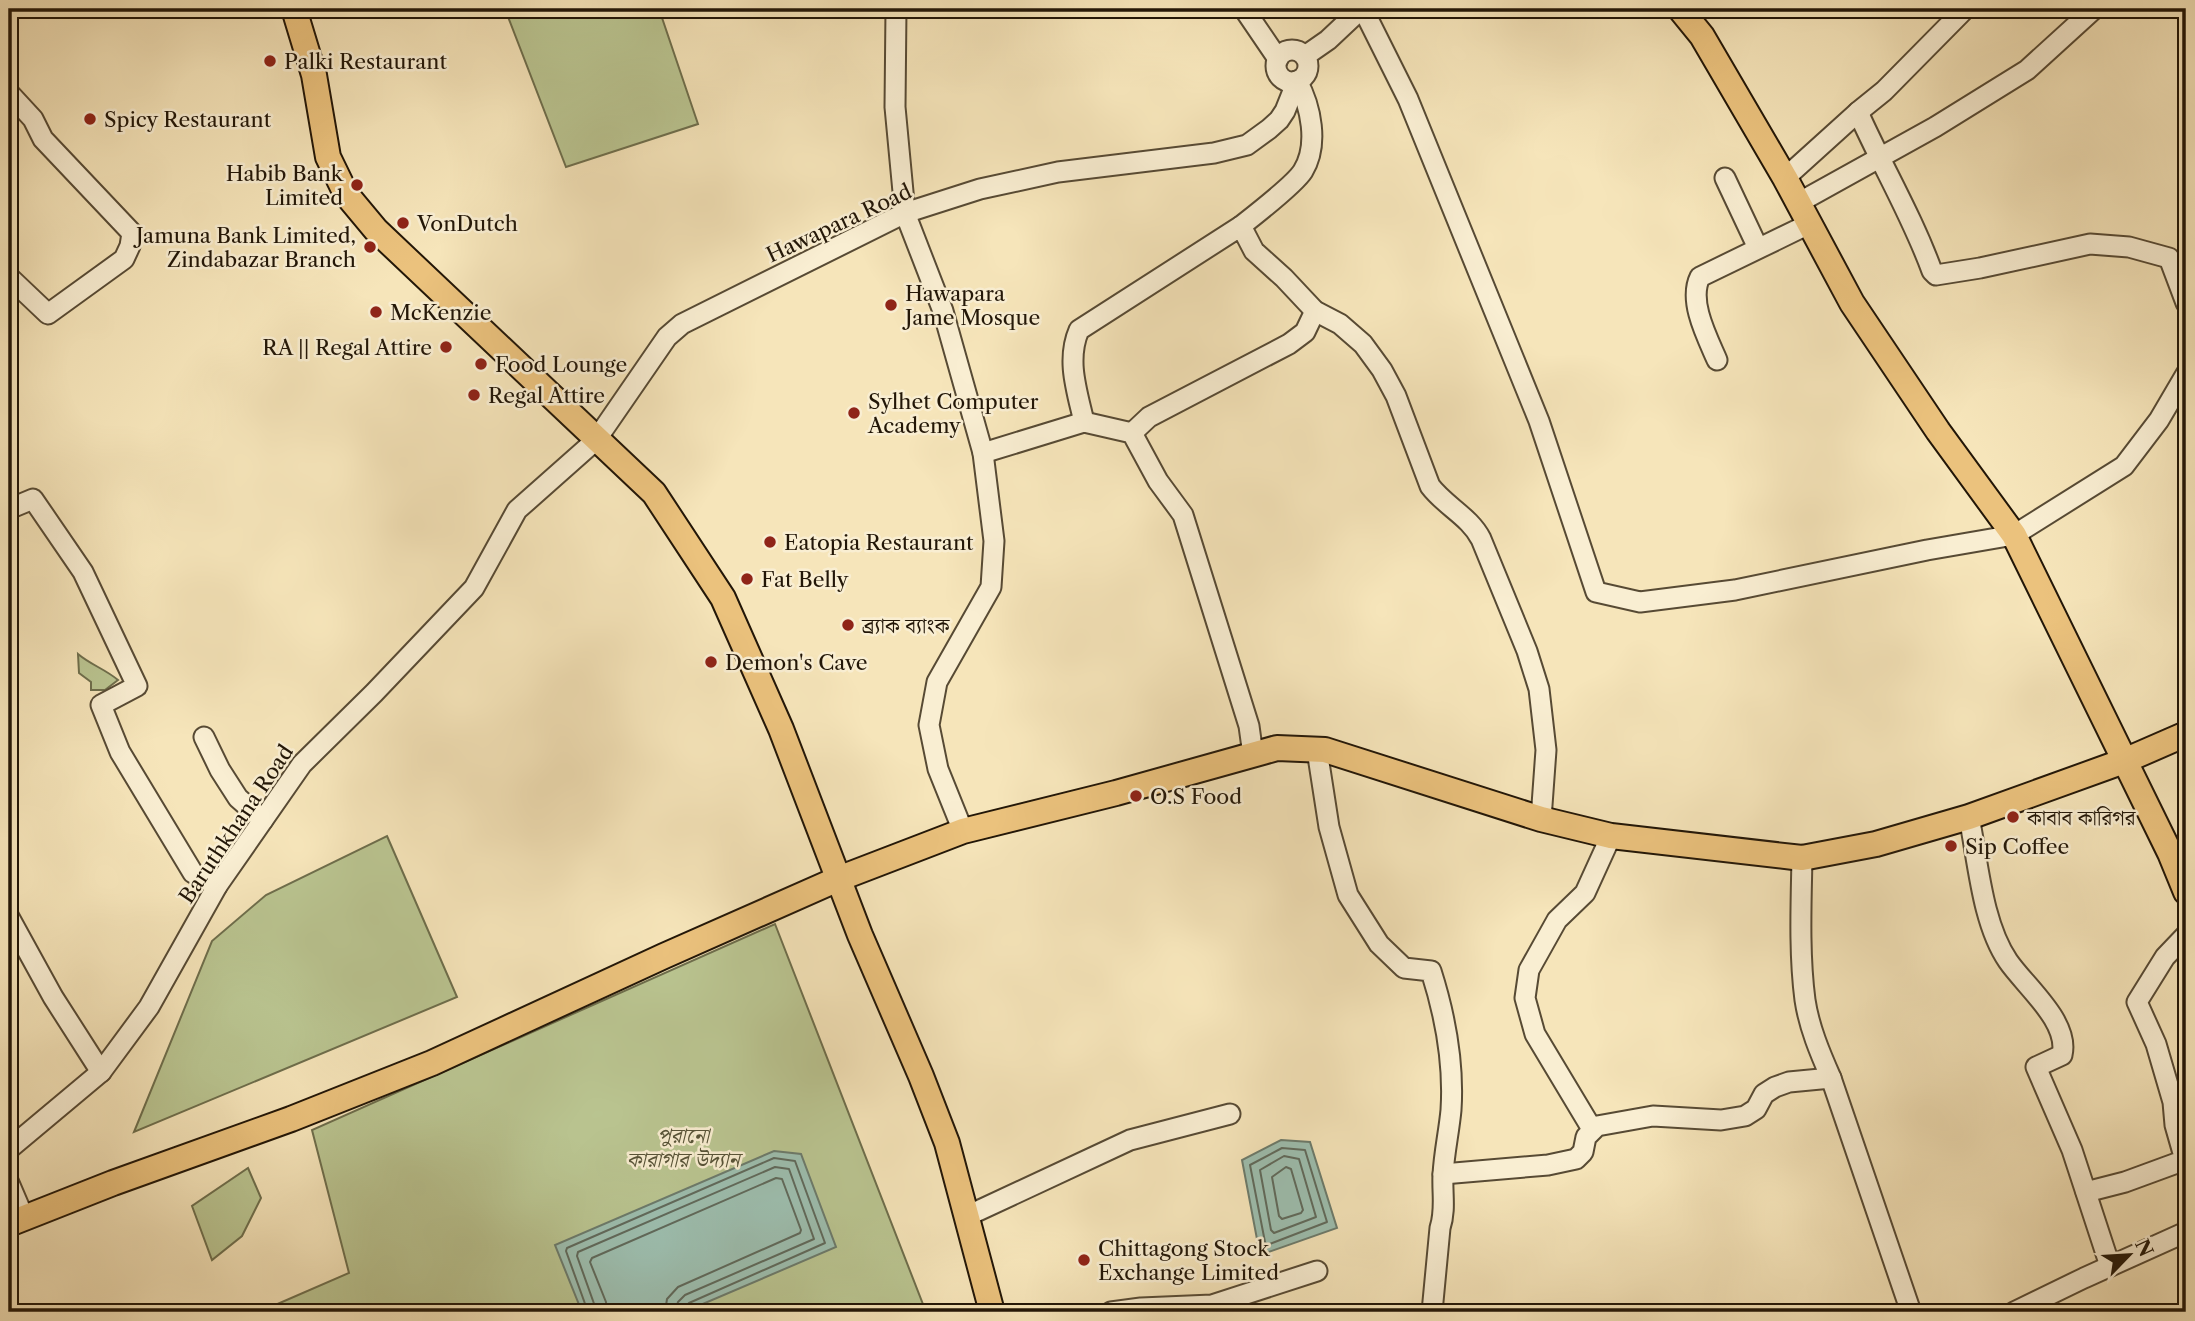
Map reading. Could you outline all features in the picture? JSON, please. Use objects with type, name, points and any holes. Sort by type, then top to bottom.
[{"type":"main road","points":[[294,9],[314,75],[328,157],[346,194],[376,230],[654,493],[723,598],[782,729],[838,880],[947,1143],[992,1312]]},
{"type":"main road","points":[[1682,9],[1702,36],[1785,178],[1860,315],[1938,431],[2014,535],[2171,853],[2186,892]]},
{"type":"main road","points":[[16,1221],[291,1119],[432,1063],[664,956],[838,880],[963,831],[1116,793],[1277,748],[1325,750],[1541,819],[1611,835],[1802,858],[1877,844],[1969,817],[2124,761],[2186,734]]},
{"type":"street","points":[[896,9],[895,107],[905,213],[943,311],[983,453],[994,541],[991,587],[937,682],[929,726],[938,769],[963,831]]},
{"type":"street","points":[[1244,9],[1278,59]]},
{"type":"street","points":[[1305,56],[1328,40],[1362,9],[1408,99],[1534,409],[1596,592],[1640,602],[1735,590],[1914,552],[2014,535],[2124,466],[2159,420],[2186,374]]},
{"type":"street","points":[[1785,178],[1884,91],[1965,9]]},
{"type":"street","points":[[1717,360],[1703,329],[1698,308],[1696,284],[1703,274],[1758,248],[1879,159],[2027,70],[2094,9]]},
{"type":"street","points":[[1293,49],[1305,56],[1308,66],[1297,81],[1287,82],[1282,79],[1277,68],[1278,59],[1293,49]]},
{"type":"street","name":"Hawapara Road","points":[[596,440],[667,337],[682,324],[905,213],[980,188],[1058,172],[1214,153],[1247,145],[1279,120],[1297,81]]},
{"type":"street","points":[[1084,422],[1074,379],[1073,345],[1079,330],[1241,226],[1303,172],[1312,132],[1303,93],[1297,81]]},
{"type":"street","points":[[9,93],[33,119],[43,139],[132,233],[124,259],[48,314],[9,277]]},
{"type":"street","points":[[1858,112],[1936,275],[2080,246],[2129,247],[2169,258],[2186,303]]},
{"type":"street","points":[[1725,178],[1758,248]]},
{"type":"street","points":[[1241,226],[1254,251],[1315,311],[1340,324],[1363,344],[1382,370],[1396,396],[1430,486],[1439,499],[1475,527],[1481,538],[1527,651],[1539,689],[1546,750],[1541,819]]},
{"type":"street","points":[[1132,433],[1149,416],[1289,344],[1305,332],[1315,311]]},
{"type":"street","points":[[983,453],[1084,422],[1132,433],[1158,481],[1183,514],[1242,701],[1253,755]]},
{"type":"street","name":"Baruthkhana Road","points":[[9,1149],[101,1072],[149,1007],[217,886],[302,764],[474,588],[517,510],[596,440]]},
{"type":"street","points":[[9,509],[33,499],[83,572],[137,686],[101,705],[120,752],[193,873],[217,886]]},
{"type":"street","points":[[204,737],[220,771],[238,798],[263,820]]},
{"type":"street","points":[[1317,750],[1329,827],[1348,895],[1379,944],[1404,968],[1431,971],[1439,996],[1450,1068],[1451,1108],[1443,1174],[1444,1216],[1440,1228],[1432,1312]]},
{"type":"street","points":[[1969,817],[1991,923],[2007,959],[2051,1014],[2059,1034],[2064,1052],[2062,1055],[2036,1067],[2072,1150],[2110,1266]]},
{"type":"street","points":[[1592,1129],[1535,1034],[1525,998],[1529,970],[1557,920],[1585,893],[1611,835]]},
{"type":"street","points":[[1802,858],[1805,1001],[1815,1041],[1831,1078],[1911,1312]]},
{"type":"street","points":[[9,917],[53,997],[101,1072]]},
{"type":"street","points":[[2086,1192],[2125,1182],[2185,1160],[2175,1125],[2173,1101],[2156,1044],[2137,1002],[2165,957],[2186,935]]},
{"type":"street","points":[[1443,1174],[1576,1159],[1583,1152],[1586,1137],[1592,1129],[1605,1124],[1653,1116],[1721,1120],[1745,1116],[1756,1109],[1764,1094],[1774,1087],[1789,1082],[1831,1078]]},
{"type":"street","points":[[967,1216],[1130,1140],[1230,1114]]},
{"type":"street","points":[[9,1183],[16,1221]]},
{"type":"street","points":[[2014,1312],[2186,1232]]},
{"type":"street","points":[[1111,1312],[1212,1305],[1317,1271]]},
{"type":"green space","points":[[505,9],[659,9],[698,124],[566,167]]},
{"type":"green space","points":[[78,654],[118,680],[105,690],[91,690],[91,682],[79,673]]},
{"type":"green space","points":[[387,836],[457,997],[134,1132],[212,941],[266,895]]},
{"type":"green space","name":"পুরানো কারাগার উদ্যান","points":[[775,924],[926,1312],[259,1312],[349,1273],[312,1130]]},
{"type":"green space","points":[[248,1168],[261,1198],[242,1236],[212,1260],[192,1206]]},
{"type":"water","points":[[1281,1140],[1310,1142],[1337,1228],[1260,1255],[1242,1160]]},
{"type":"water","points":[[774,1151],[801,1154],[836,1247],[684,1312],[582,1312],[555,1245]]},
{"type":"place","name":"Palki Restaurant","points":[[270,61]]},
{"type":"place","name":"Spicy Restaurant","points":[[90,119]]},
{"type":"place","name":"Habib Bank Limited","points":[[357,185]]},
{"type":"place","name":"VonDutch","points":[[403,223]]},
{"type":"place","name":"Jamuna Bank Limited, Zindabazar Branch","points":[[370,247]]},
{"type":"place","name":"Hawapara Jame Mosque","points":[[891,305]]},
{"type":"place","name":"McKenzie","points":[[376,312]]},
{"type":"place","name":"RA || Regal Attire","points":[[446,347]]},
{"type":"place","name":"Food Lounge","points":[[481,364]]},
{"type":"place","name":"Regal Attire","points":[[474,395]]},
{"type":"place","name":"Sylhet Computer Academy","points":[[854,413]]},
{"type":"place","name":"Eatopia Restaurant","points":[[770,542]]},
{"type":"place","name":"Fat Belly","points":[[747,579]]},
{"type":"place","name":"ব্র্যাক ব্যাংক","points":[[848,625]]},
{"type":"place","name":"Demon's Cave","points":[[711,662]]},
{"type":"place","name":"O.S Food","points":[[1136,796]]},
{"type":"place","name":"কাবাব কারিগর","points":[[2013,817]]},
{"type":"place","name":"Sip Coffee","points":[[1951,846]]},
{"type":"place","name":"Chittagong Stock Exchange Limited","points":[[1084,1260]]}]
